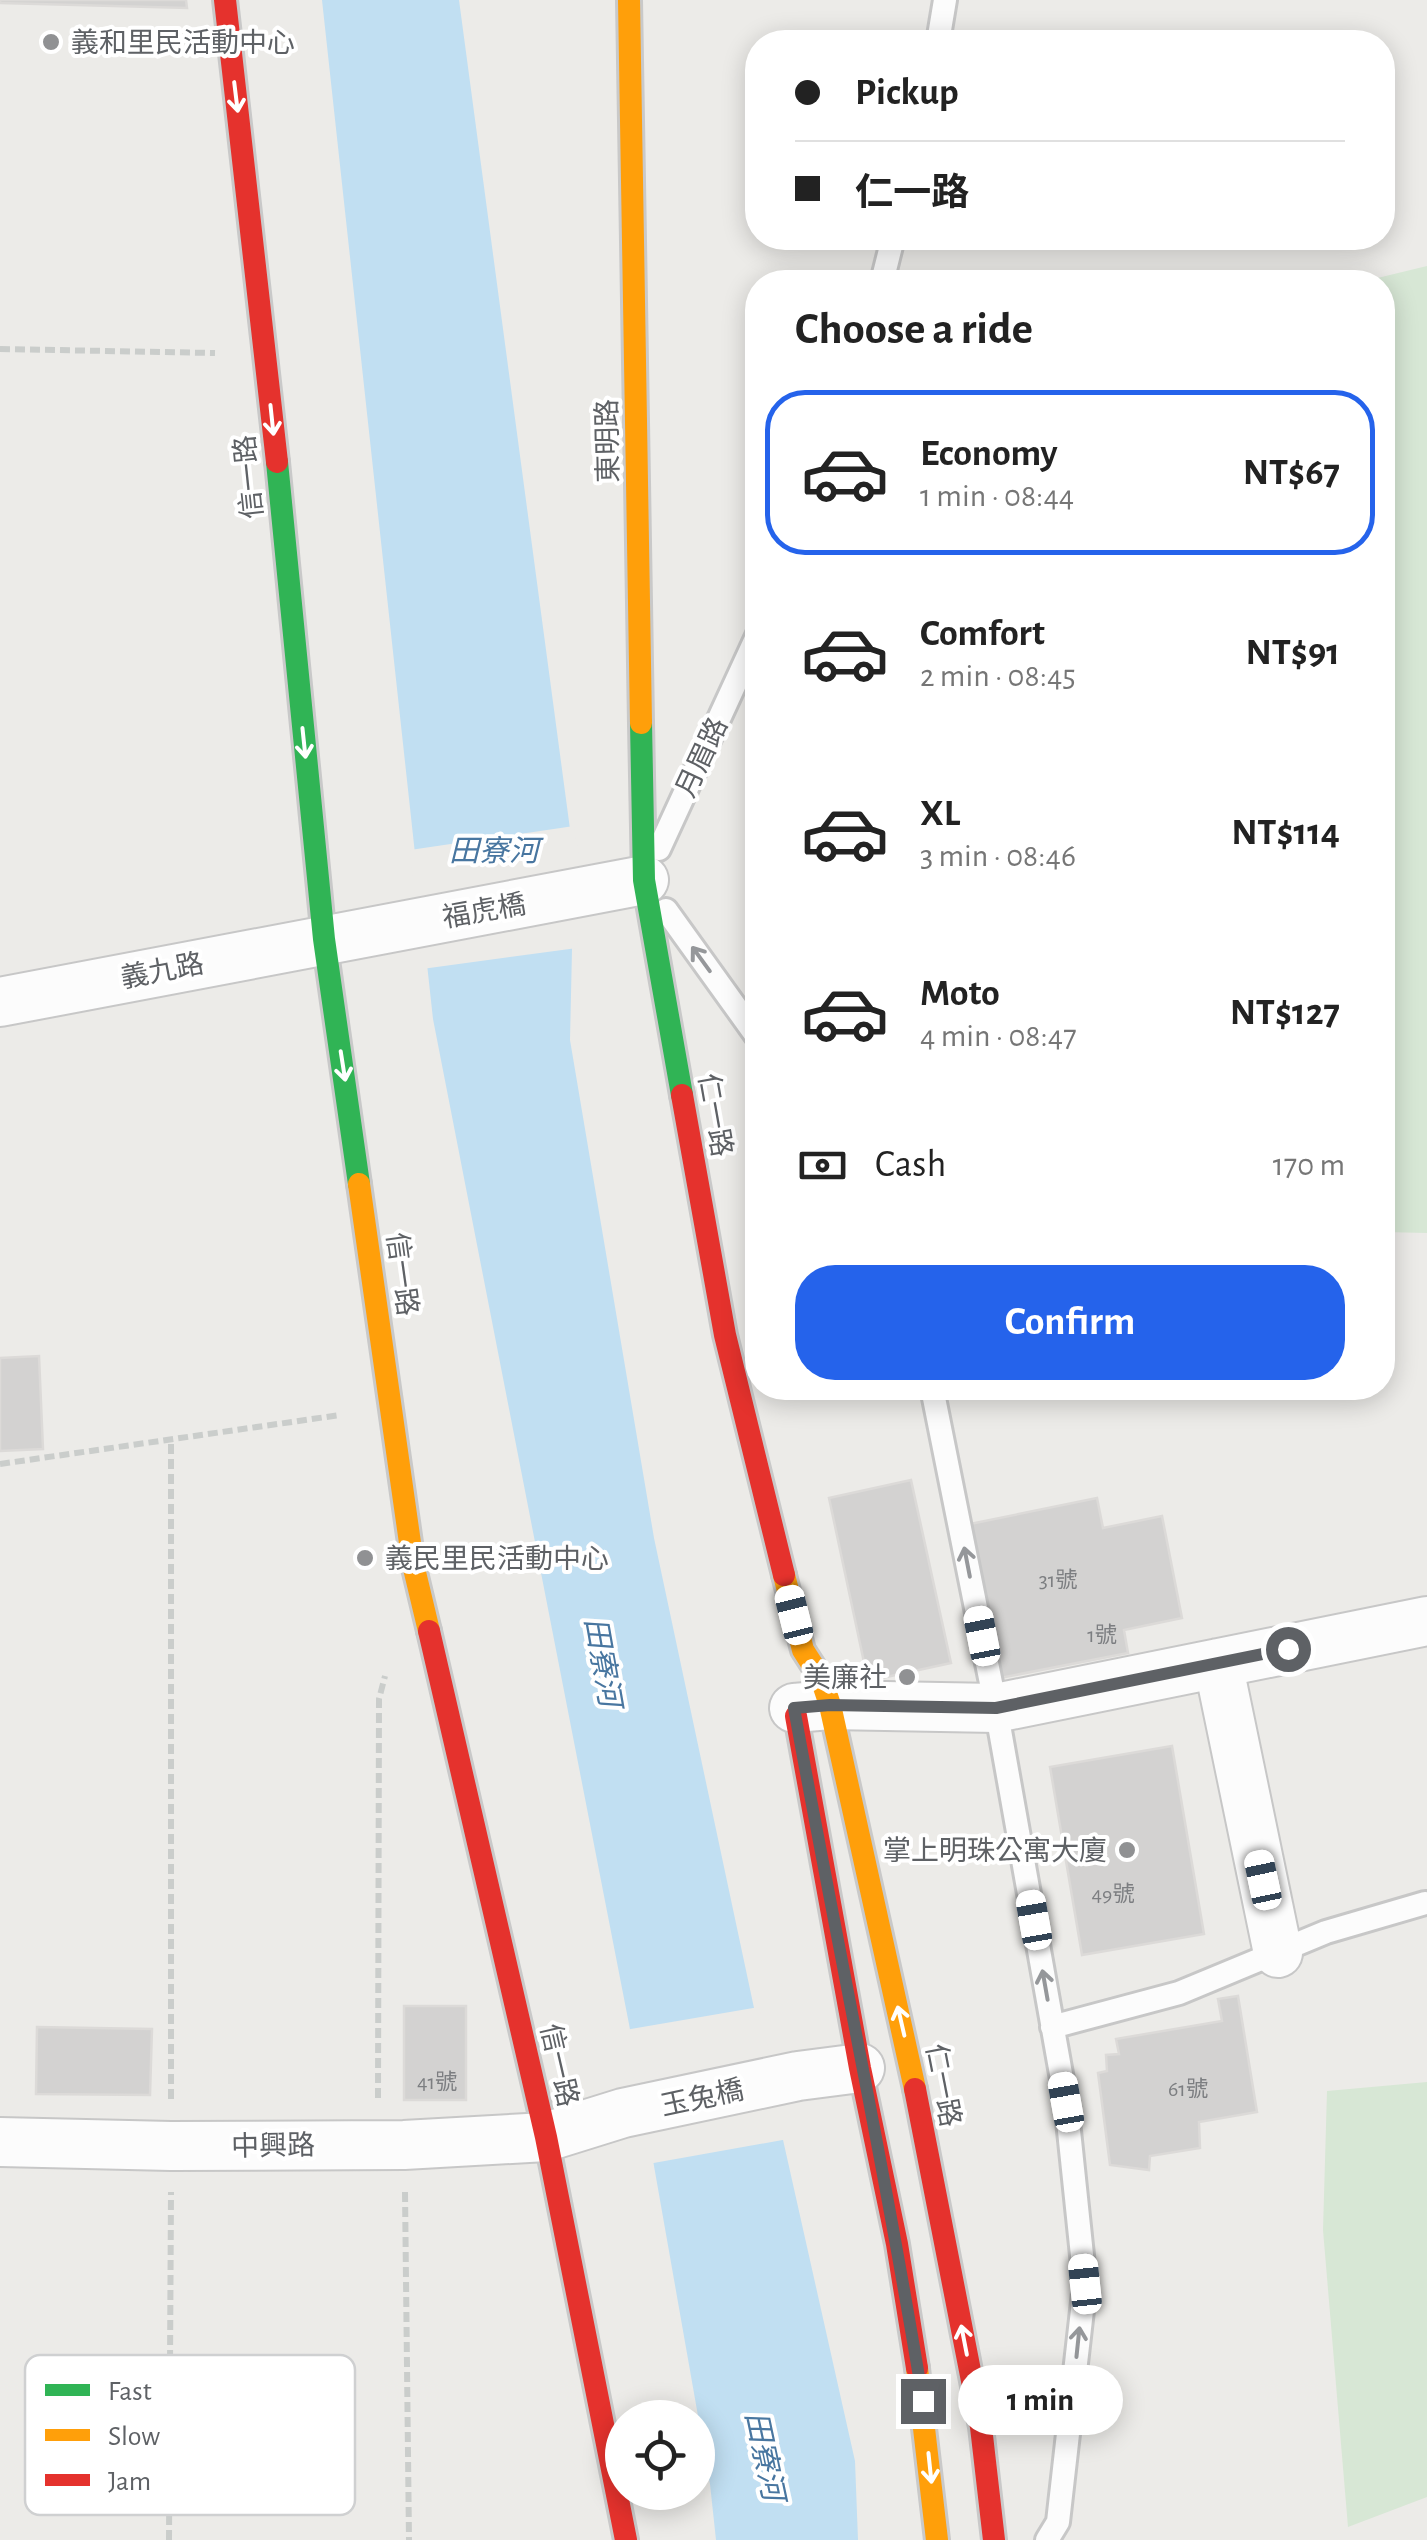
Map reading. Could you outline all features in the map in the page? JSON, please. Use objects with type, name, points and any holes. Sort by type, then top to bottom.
[{"type":"street","name":"信一路","points":[[225,0],[266,354],[324,938],[413,1564],[546,2137],[626,2540]]},
{"type":"street","name":"東明路","points":[[630,0],[644,880]]},
{"type":"street","name":"福虎橋","points":[[324,938],[644,880]]},
{"type":"street","name":"仁一路","points":[[644,880],[725,1334],[803,1650],[822,1678],[812,1707],[860,2068],[897,2244],[923,2401],[937,2540]]},
{"type":"street","name":"義九路","points":[[0,1002],[324,938]]},
{"type":"street","points":[[812,1707],[996,1708],[1427,1621]]},
{"type":"street","name":"仁一路","points":[[803,1650],[791,1687],[812,1707],[912,2074],[982,2427],[994,2540]]},
{"type":"street","points":[[1218,1663],[1278,1953]]},
{"type":"street","name":"玉兔橋","points":[[546,2137],[623,2113],[798,2076],[860,2068]]},
{"type":"street","name":"中興路","points":[[0,2142],[171,2146],[391,2144],[546,2137]]},
{"type":"lane","points":[[940,30],[945,0]]},
{"type":"lane","name":"月眉路","points":[[644,880],[745,662]]},
{"type":"lane","points":[[644,880],[745,1020]]},
{"type":"lane","points":[[934,1400],[996,1708],[1066,2102],[1085,2284],[1058,2522],[1047,2540]]},
{"type":"lane","points":[[1052,2027],[1179,1994],[1326,1932],[1425,1903]]},
{"type":"path","points":[[0,349],[266,354]]},
{"type":"path","points":[[0,1464],[391,1407]]},
{"type":"path","points":[[170,2355],[171,1440]]},
{"type":"path","points":[[388,1660],[379,1699],[380,1966],[410,2540]]},
{"type":"path","points":[[169,2515],[169,2540]]},
{"type":"green space","points":[[1427,266],[1427,1233],[1395,1232],[1395,274]]},
{"type":"green space","points":[[1427,2082],[1427,2497],[1348,2527],[1323,2230],[1327,2091]]},
{"type":"water","name":"田寮河","points":[[322,0],[459,0],[574,859],[570,1040],[654,1538],[855,2461],[858,2540],[716,2540],[715,2400],[695,2400],[629,2024],[433,1019]]},
{"type":"pier","points":[[574,826],[579,858],[577,948],[422,969],[410,850]]},
{"type":"pier","points":[[759,2007],[788,2139],[648,2164],[625,2030]]},
{"type":"building","points":[[186,0],[187,8],[0,3]]},
{"type":"building","points":[[39,1356],[43,1449],[0,1451],[0,1358]]},
{"type":"building","points":[[911,1480],[951,1663],[868,1681],[829,1498]]},
{"type":"building","points":[[1097,1498],[1103,1528],[1162,1516],[1182,1618],[1124,1630],[1128,1653],[1000,1678],[970,1524]]},
{"type":"building","name":"掌上明珠公寓大廈","points":[[1172,1746],[1204,1934],[1082,1955],[1050,1767]]},
{"type":"building","points":[[1238,1996],[1257,2112],[1199,2122],[1200,2148],[1150,2156],[1149,2170],[1110,2165],[1098,2073],[1107,2071],[1106,2055],[1119,2054],[1116,2039],[1222,2021],[1218,1999]]},
{"type":"building","points":[[404,2006],[466,2006],[466,2100],[404,2100]]},
{"type":"building","points":[[37,2027],[152,2029],[150,2095],[36,2094]]},
{"type":"traffic: fast","points":[[277,462],[324,939],[359,1184]]},
{"type":"traffic: fast","points":[[641,723],[644,880],[682,1095]]},
{"type":"traffic: slow","points":[[629,0],[641,723]]},
{"type":"traffic: slow","points":[[359,1184],[413,1564],[429,1631]]},
{"type":"traffic: slow","points":[[784,1575],[803,1650],[821,1678],[830,1705],[915,2089]]},
{"type":"traffic: slow","points":[[917,2368],[937,2540]]},
{"type":"traffic: jam","points":[[225,0],[277,462]]},
{"type":"traffic: jam","points":[[682,1095],[725,1335],[784,1575]]},
{"type":"traffic: jam","points":[[429,1631],[546,2137],[626,2540]]},
{"type":"traffic: jam","points":[[796,1716],[917,2368]]},
{"type":"traffic: jam","points":[[915,2089],[981,2427],[994,2540]]},
{"type":"place","name":"義和里民活動中心","points":[[51,42]]},
{"type":"place","name":"義民里民活動中心","points":[[365,1558]]},
{"type":"place","name":"美廉社","points":[[907,1677]]},
{"type":"place","name":"掌上明珠公寓大廈","points":[[1127,1850]]},
{"type":"route","points":[[923,2401],[897,2244],[860,2068],[794,1708],[996,1708],[1288,1649]]}]
